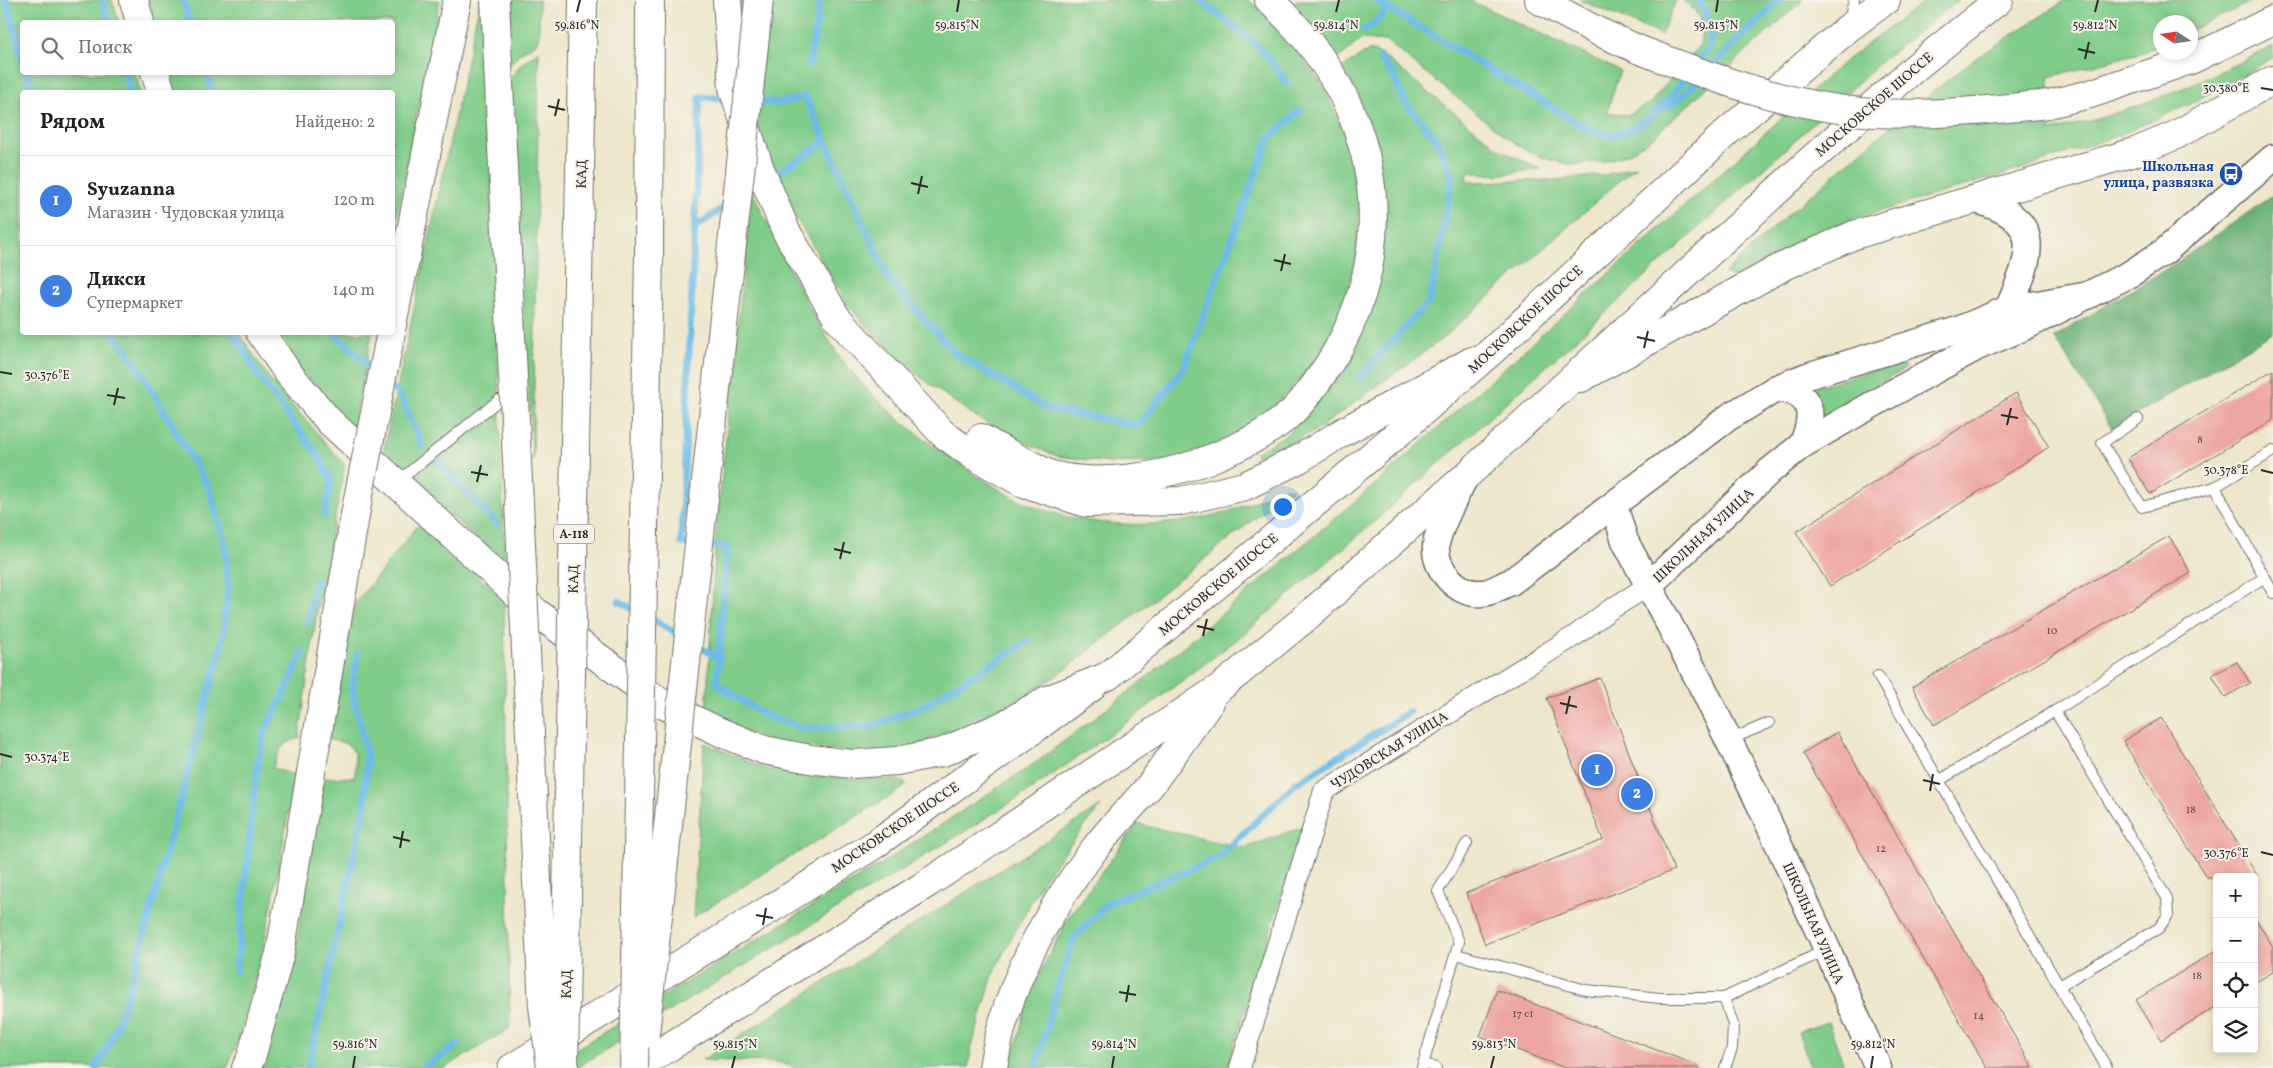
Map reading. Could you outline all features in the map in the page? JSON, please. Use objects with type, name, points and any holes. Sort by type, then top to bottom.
[{"type":"main road","points":[[134,0],[139,20]]},
{"type":"main road","points":[[395,310],[457,0]]},
{"type":"main road","points":[[494,0],[543,1006],[551,1068]]},
{"type":"main road","name":"КАД","points":[[564,1068],[583,0]]},
{"type":"main road","points":[[635,1068],[649,255],[650,0]]},
{"type":"main road","points":[[727,0],[733,88],[760,169],[786,231],[837,318],[876,363],[942,433],[970,454],[1021,482],[1086,503],[1180,501],[1245,486],[1300,459],[1343,432],[1494,349]]},
{"type":"main road","points":[[641,1068],[759,0]]},
{"type":"main road","points":[[876,363],[982,439],[1051,475],[1120,480],[1175,472],[1232,451],[1285,418],[1307,394],[1331,360],[1353,322],[1363,290],[1369,260],[1373,217],[1371,185],[1359,130],[1347,101],[1329,69],[1290,19],[1269,0]]},
{"type":"main road","points":[[1539,0],[1599,32],[1640,50],[1726,81],[1781,97],[1873,113],[1914,114],[1997,110],[2049,104],[2090,94],[2193,59],[2273,20]]},
{"type":"main road","name":"МОСКОВСКОЕ ШОССЕ","points":[[512,1068],[874,845],[1108,676],[1293,523],[1494,349],[1728,131],[1847,29],[1886,0]]},
{"type":"main road","name":"МОСКОВСКОЕ ШОССЕ","points":[[635,1068],[919,888],[1222,687],[1303,620],[1465,477],[1827,145],[1917,66],[1999,0]]},
{"type":"main road","points":[[156,75],[160,90]]},
{"type":"main road","points":[[1564,387],[1782,267],[1854,236],[1972,199],[2135,152],[2176,135],[2273,80]]},
{"type":"main road","points":[[262,335],[289,374],[329,421],[537,613],[664,705],[720,732],[764,750],[852,764],[897,761],[943,752],[1004,725],[1045,701],[1108,676]]},
{"type":"main road","points":[[246,1068],[251,1058],[280,953],[357,504],[390,335]]},
{"type":"main road","points":[[992,1068],[1014,988],[1034,940],[1057,901],[1094,849],[1147,788],[1222,687]]},
{"type":"street","name":"ШКОЛЬНАЯ УЛИЦА","points":[[1878,1068],[1827,949],[1728,740],[1701,684],[1648,586],[1772,470],[1802,445],[1977,347],[2022,328],[2130,274],[2165,251],[2273,158]]},
{"type":"street","points":[[1972,199],[1996,205],[2010,213],[2021,225],[2027,238],[2029,257],[2008,309]]},
{"type":"street","name":"ШКОЛЬНАЯ УЛИЦА","points":[[1465,477],[1444,521],[1436,548],[1438,564],[1446,577],[1464,590],[1482,593],[1511,582],[1614,506],[1729,417],[1777,388],[1807,376],[1958,330],[2008,309],[2089,295]]},
{"type":"street","points":[[1777,388],[1791,390],[1800,395],[1807,403],[1810,412],[1810,423],[1802,445]]},
{"type":"street","points":[[1614,506],[1625,541],[1648,586]]},
{"type":"street","name":"ЧУДОВСКАЯ УЛИЦА","points":[[1240,1068],[1324,791],[1576,635],[1608,611],[1648,586]]},
{"type":"lane","points":[[1847,29],[1854,0]]},
{"type":"lane","points":[[396,482],[499,400]]},
{"type":"lane","points":[[2138,419],[2102,443],[2142,508],[2215,487],[2273,451]]},
{"type":"lane","points":[[2215,487],[2273,593]]},
{"type":"lane","points":[[1940,780],[2055,711],[2264,577]]},
{"type":"lane","points":[[1878,676],[2107,1068]]},
{"type":"lane","points":[[2055,711],[2167,898],[2168,915],[2160,928],[2060,986]]},
{"type":"lane","points":[[1728,740],[1769,724]]},
{"type":"lane","points":[[1436,1068],[1423,1066],[1459,942],[1438,891],[1466,843]]},
{"type":"lane","points":[[1456,954],[1586,990],[1660,998],[1724,998],[1827,949]]},
{"type":"lane","points":[[1724,998],[1733,1024],[1732,1048],[1725,1068]]},
{"type":"green space","points":[[0,0],[112,0],[118,20],[20,20],[20,75],[136,75],[140,90],[20,90],[20,335],[240,335],[270,380],[345,465],[317,610],[299,738],[281,748],[273,768],[295,775],[260,960],[240,1033],[227,1068],[0,1068]]},
{"type":"green space","points":[[145,0],[440,0],[395,224],[395,90],[171,90],[167,75],[395,75],[395,20],[151,20]]},
{"type":"green space","points":[[480,0],[485,0],[505,565],[383,454]]},
{"type":"green space","points":[[505,0],[539,0],[539,41],[519,54],[509,66]]},
{"type":"green space","points":[[741,0],[1248,0],[1272,19],[1322,84],[1348,140],[1359,204],[1356,257],[1342,310],[1326,343],[1299,381],[1259,419],[1214,445],[1168,461],[1110,463],[1057,456],[1016,439],[971,414],[904,365],[850,308],[773,179],[758,136],[743,53]]},
{"type":"green space","points":[[1295,0],[1469,0],[1620,71],[1607,112],[1627,115],[1650,103],[1700,45],[1701,24],[1699,18],[1693,8],[1681,0],[1803,0],[1651,139],[1628,154],[1605,161],[1574,165],[1550,160],[1527,151],[1505,136],[1386,41],[1362,39],[1338,59]]},
{"type":"green space","points":[[1580,0],[1676,0],[1661,35]]},
{"type":"green space","points":[[1926,0],[1959,0],[1885,58],[1375,521],[1239,638],[1118,729],[1023,795],[962,833],[576,1068],[545,1068],[878,866],[1038,761],[1134,688],[1379,481],[1845,61]]},
{"type":"green space","points":[[2066,0],[2255,0],[2198,27],[2198,15],[2153,15],[2153,47],[2143,52],[2049,77],[2050,131],[2108,116],[2164,96],[2273,46],[2273,58],[2188,105],[2119,135],[2018,170],[1840,223],[1733,278],[1725,273],[1776,225],[1893,124],[1973,60]]},
{"type":"green space","points":[[1370,50],[1382,55],[1499,149],[1540,169],[1498,175],[1468,172],[1467,182],[1554,180],[1605,175],[1636,166],[1442,339],[1317,430],[1258,459],[1255,453],[1287,434],[1318,399],[1347,357],[1371,132],[1358,94],[1342,68]]},
{"type":"green space","points":[[539,51],[533,461],[509,79],[522,63]]},
{"type":"green space","points":[[752,191],[811,311],[845,364],[871,393],[916,433],[971,471],[1018,500],[1043,510],[1089,521],[1160,524],[1207,517],[1243,506],[1285,488],[1292,489],[1074,663],[1017,703],[905,750],[858,752],[797,746],[757,737],[706,716],[716,533]]},
{"type":"green space","points":[[2273,195],[2273,333],[2112,429],[2054,337],[2176,263]]},
{"type":"green space","points":[[274,335],[372,335],[353,428],[325,400]]},
{"type":"green space","points":[[1903,362],[1905,369],[1824,416],[1814,395],[1814,389],[1818,386]]},
{"type":"green space","points":[[418,525],[504,599],[510,1028],[445,1068],[259,1068],[281,1006],[292,963],[324,778],[355,777],[355,761],[352,750],[345,744],[329,740],[355,604]]},
{"type":"green space","points":[[704,743],[764,768],[805,776],[898,780],[906,783],[904,787],[885,799],[693,917]]},
{"type":"green space","points":[[1101,806],[1044,878],[994,971],[971,1050],[968,1068],[796,1068],[778,1062],[702,1060]]},
{"type":"green space","points":[[1137,824],[1245,848],[1303,827],[1227,1068],[1010,1068],[1030,993],[1067,919]]},
{"type":"green space","points":[[1828,1022],[1845,1068],[1811,1068],[1798,1032]]},
{"type":"building","points":[[2273,370],[2273,420],[2150,494],[2128,458]]},
{"type":"building","points":[[2016,393],[2049,447],[1830,586],[1796,532]]},
{"type":"building","points":[[2169,536],[2191,573],[1934,725],[1912,687]]},
{"type":"building","points":[[2237,662],[2250,683],[2225,697],[2212,675]]},
{"type":"building","points":[[1600,678],[1674,870],[1485,944],[1466,893],[1603,840],[1547,698]]},
{"type":"building","points":[[2161,718],[2256,873],[2213,873],[2213,877],[2206,877],[2123,741]]},
{"type":"building","points":[[1837,732],[2033,1068],[1987,1068],[1803,753]]},
{"type":"building","points":[[2258,923],[2273,947],[2273,972],[2258,981]]},
{"type":"building","points":[[2213,952],[2213,1008],[2161,1040],[2136,1000]]},
{"type":"building","points":[[1497,990],[1699,1066],[1699,1068],[1565,1068],[1480,1036]]},
{"type":"waterway","points":[[6,0],[20,50]]},
{"type":"waterway","points":[[102,0],[108,20]]},
{"type":"waterway","points":[[183,0],[189,20]]},
{"type":"waterway","points":[[809,65],[820,0]]},
{"type":"waterway","points":[[1200,0],[1259,48],[1279,71],[1287,84]]},
{"type":"waterway","points":[[1375,0],[1591,131],[1614,134],[1637,126],[1657,111],[1688,74]]},
{"type":"waterway","points":[[1695,65],[1710,47],[1711,24],[1699,0]]},
{"type":"waterway","points":[[1710,68],[1779,0]]},
{"type":"waterway","points":[[1364,30],[1375,23],[1388,8]]},
{"type":"waterway","points":[[1359,378],[1430,300],[1452,178],[1437,140],[1406,104],[1393,75],[1380,58]]},
{"type":"waterway","points":[[28,75],[32,90]]},
{"type":"waterway","points":[[126,75],[130,90]]},
{"type":"waterway","points":[[207,75],[212,90]]},
{"type":"waterway","points":[[1662,108],[1676,102],[1699,79]]},
{"type":"waterway","points":[[753,101],[781,103],[805,96],[889,279],[955,353],[1048,409],[1138,425],[1183,370],[1269,138],[1301,110]]},
{"type":"waterway","points":[[694,544],[681,543],[700,97],[730,99]]},
{"type":"waterway","points":[[769,178],[825,142]]},
{"type":"waterway","points":[[695,227],[729,204]]},
{"type":"waterway","points":[[96,1068],[111,1041],[129,992],[222,643],[228,587],[225,545],[209,488],[134,360],[114,335]]},
{"type":"waterway","points":[[235,335],[260,378],[318,455],[331,480],[325,514]]},
{"type":"waterway","points":[[336,335],[375,371]]},
{"type":"waterway","points":[[388,384],[401,397],[422,446]]},
{"type":"waterway","points":[[437,461],[497,524]]},
{"type":"waterway","points":[[705,545],[727,547],[717,684],[764,715],[804,728],[873,726],[923,706],[1029,641]]},
{"type":"waterway","points":[[308,622],[316,580]]},
{"type":"waterway","points":[[619,601],[636,611]]},
{"type":"waterway","points":[[648,617],[682,637]]},
{"type":"waterway","points":[[693,643],[719,658]]},
{"type":"waterway","points":[[236,970],[256,774],[265,730],[282,699],[303,652]]},
{"type":"waterway","points":[[308,1068],[364,810],[367,755],[352,690],[357,654]]},
{"type":"waterway","points":[[1036,1068],[1056,993],[1074,938],[1108,903],[1218,858],[1295,784],[1409,712]]},
{"type":"waterway","points":[[422,1068],[458,1045]]},
{"type":"place","name":"Школьная улица, развязка","points":[[2231,174]]},
{"type":"place","name":"Syuzanna","points":[[1597,770]]},
{"type":"place","name":"Дикси","points":[[1637,794]]}]
